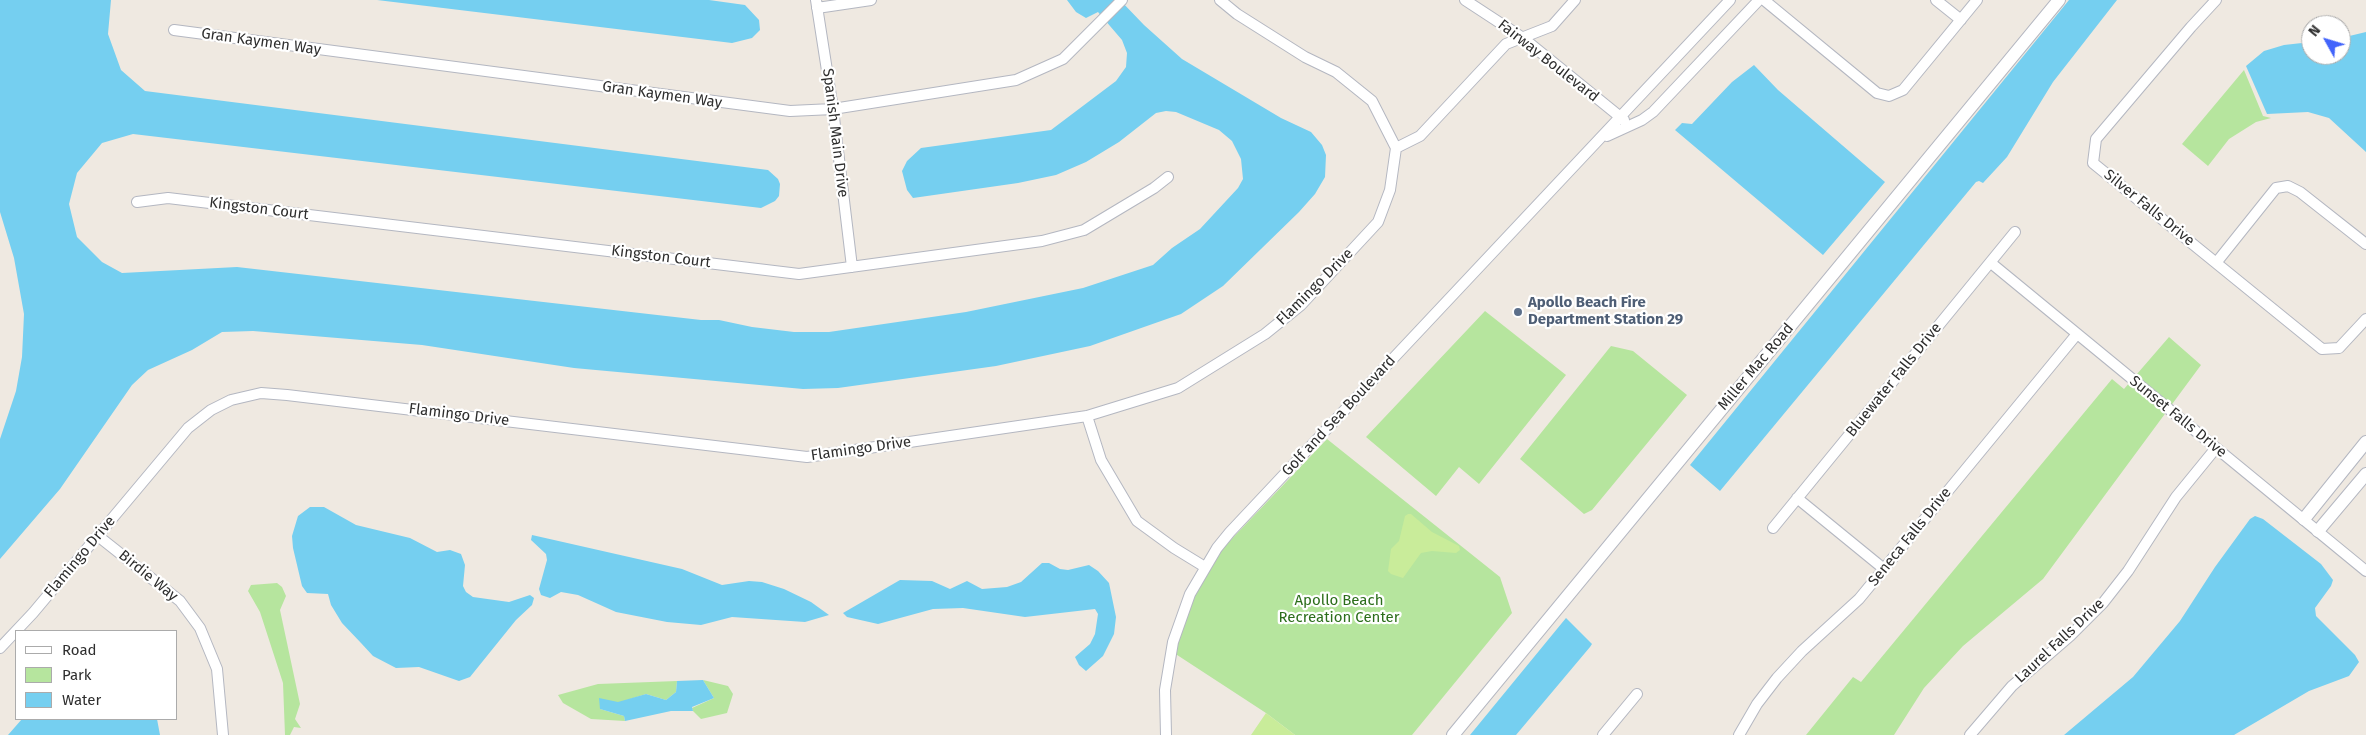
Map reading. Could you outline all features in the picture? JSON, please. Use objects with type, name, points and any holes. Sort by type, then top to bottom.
[{"type":"street","points":[[817,4],[871,0]]},
{"type":"street","name":"Gran Kaymen Way","points":[[174,30],[790,112],[834,109],[1016,80],[1063,59],[1122,0]]},
{"type":"street","points":[[1220,0],[1237,14],[1305,57],[1336,72],[1372,101],[1396,148],[1420,136],[1506,44],[1552,26],[1575,0]]},
{"type":"street","name":"Fairway Boulevard","points":[[1465,0],[1523,38],[1629,124]]},
{"type":"street","name":"Golf and Sea Boulevard","points":[[1166,735],[1165,690],[1173,642],[1190,594],[1205,567],[1230,532],[1730,0]]},
{"type":"street","name":"Golf and Sea Boulevard","points":[[1599,140],[1629,124],[1642,120],[1653,112],[1759,0]]},
{"type":"street","points":[[1764,0],[1877,93],[1889,96],[1903,90],[1977,0]]},
{"type":"street","points":[[1936,0],[1961,20]]},
{"type":"street","name":"Miller Mac Road","points":[[1452,735],[2059,0]]},
{"type":"street","name":"Silver Falls Drive","points":[[2216,0],[2096,139],[2093,163],[2322,349],[2339,348],[2366,319]]},
{"type":"street","name":"Spanish Main Drive","points":[[817,4],[834,109],[852,267]]},
{"type":"street","name":"Flamingo Drive","points":[[18,630],[34,614],[188,428],[211,410],[231,400],[261,393],[807,457],[1087,416],[1178,388],[1265,334],[1301,304],[1378,222],[1390,190],[1396,148]]},
{"type":"street","name":"Kingston Court","points":[[137,202],[168,198],[799,274],[1042,241],[1084,230],[1154,188],[1168,177]]},
{"type":"street","points":[[2216,264],[2276,188],[2288,186],[2300,192],[2366,244]]},
{"type":"street","name":"Bluewater Falls Drive","points":[[1774,528],[2016,232]]},
{"type":"street","name":"Sunset Falls Drive","points":[[1991,263],[2366,570]]},
{"type":"street","name":"Seneca Falls Drive","points":[[1739,735],[1757,704],[1777,678],[1802,651],[1859,599],[2077,334]]},
{"type":"street","points":[[1087,416],[1101,460],[1137,522],[1205,567]]},
{"type":"street","points":[[2304,519],[2366,442]]},
{"type":"street","name":"Laurel Falls Drive","points":[[1970,735],[2012,686],[2070,636],[2103,603],[2128,571],[2176,497],[2216,448]]},
{"type":"street","points":[[2318,531],[2366,474]]},
{"type":"street","points":[[1798,498],[1884,569]]},
{"type":"street","name":"Birdie Way","points":[[98,536],[180,600],[200,628],[217,669],[223,735]]},
{"type":"street","name":"Flamingo Drive","points":[[0,648],[15,633]]},
{"type":"street","points":[[1605,734],[1637,694]]},
{"type":"green space","points":[[2244,70],[2263,116],[2271,118],[2256,122],[2229,139],[2208,166],[2182,144]]},
{"type":"green space","points":[[1485,311],[1566,375],[1479,484],[1459,467],[1436,496],[1366,437]]},
{"type":"green space","points":[[2169,337],[2201,365],[2043,579],[1963,646],[1924,688],[1894,735],[1806,735],[1853,677],[1861,682],[2112,379],[2124,389]]},
{"type":"green space","points":[[1611,346],[1633,351],[1687,395],[1592,510],[1584,514],[1520,459]]},
{"type":"green space","name":"Apollo Beach Recreation Center","points":[[1327,439],[1500,577],[1512,613],[1412,735],[1295,735],[1266,713],[1171,651],[1205,567]]},
{"type":"green space","points":[[1411,514],[1432,532],[1459,546],[1460,550],[1456,553],[1432,551],[1421,553],[1403,578],[1388,571],[1391,549],[1399,541],[1405,516]]},
{"type":"green space","points":[[277,583],[282,587],[286,596],[280,610],[300,704],[295,719],[301,728],[294,727],[290,735],[285,735],[283,683],[260,612],[248,591],[251,585]]},
{"type":"green space","points":[[703,680],[728,686],[733,694],[727,713],[701,719],[693,711],[692,708],[714,698]]},
{"type":"green space","points":[[677,681],[676,692],[666,700],[646,694],[600,709],[624,716],[625,721],[591,719],[563,703],[558,695],[598,684]]},
{"type":"green space","points":[[1266,713],[1295,735],[1251,735]]},
{"type":"water","points":[[0,0],[111,0],[108,34],[121,70],[145,91],[768,170],[778,179],[780,184],[779,196],[775,201],[761,208],[133,134],[102,143],[77,173],[69,204],[77,237],[102,262],[122,273],[237,267],[701,320],[719,320],[752,327],[794,332],[829,332],[966,312],[1083,288],[1153,265],[1172,248],[1200,229],[1238,188],[1243,179],[1241,159],[1232,141],[1219,130],[1176,112],[1166,111],[1156,113],[1119,142],[1086,162],[1056,175],[1018,183],[913,198],[907,190],[902,171],[907,161],[921,148],[1051,130],[1116,81],[1126,67],[1127,53],[1122,40],[1098,12],[1086,18],[1076,12],[1067,0],[1120,0],[1144,25],[1182,59],[1281,118],[1311,132],[1322,145],[1326,155],[1325,177],[1315,194],[1299,212],[1223,286],[1181,314],[1090,346],[996,366],[838,388],[803,389],[574,368],[422,345],[253,331],[222,332],[192,350],[148,370],[132,385],[60,489],[0,559],[0,439],[16,391],[22,357],[24,314],[14,258],[0,212]]},
{"type":"water","points":[[377,0],[709,0],[745,5],[759,20],[760,30],[752,38],[732,43]]},
{"type":"water","points":[[2069,0],[2117,0],[2053,82],[2007,157],[1983,183],[1976,182],[1720,491],[1690,465]]},
{"type":"water","points":[[2366,32],[2366,152],[2329,118],[2308,112],[2267,114],[2246,66],[2264,51],[2284,45],[2301,43],[2301,65],[2351,65],[2351,36]]},
{"type":"water","points":[[1754,65],[1778,90],[1885,182],[1823,255],[1675,130],[1682,123],[1692,124],[1732,82]]},
{"type":"water","points":[[310,507],[324,507],[356,525],[410,538],[437,552],[450,550],[461,554],[465,565],[463,586],[466,592],[473,597],[509,602],[530,595],[534,598],[532,605],[516,620],[470,677],[459,681],[419,667],[396,668],[373,656],[342,623],[331,605],[328,594],[307,593],[302,586],[292,536],[298,516]]},
{"type":"water","points":[[2255,516],[2263,519],[2321,564],[2333,580],[2331,586],[2315,608],[2316,616],[2355,655],[2359,662],[2349,676],[2309,691],[2234,735],[2064,735],[2133,677],[2180,621],[2215,567],[2250,519]]},
{"type":"water","points":[[532,535],[682,569],[722,585],[749,581],[762,582],[784,589],[811,602],[829,615],[805,622],[732,617],[701,625],[667,622],[616,612],[578,595],[561,592],[550,598],[541,595],[539,589],[547,560],[546,554],[531,540]]},
{"type":"water","points":[[1042,563],[1049,563],[1060,569],[1068,570],[1089,565],[1098,571],[1109,583],[1116,617],[1114,634],[1103,656],[1086,671],[1079,665],[1075,657],[1090,644],[1095,634],[1098,614],[1095,609],[1025,617],[963,608],[933,609],[878,624],[847,617],[843,613],[900,580],[932,581],[950,589],[967,581],[982,589],[1007,587],[1021,582]]},
{"type":"water","points":[[1566,618],[1592,644],[1590,647],[1516,735],[1470,735]]},
{"type":"water","points":[[703,680],[714,698],[692,707],[693,711],[671,711],[625,721],[624,716],[600,709],[599,698],[618,702],[646,694],[666,700],[676,692],[677,681]]},
{"type":"water","points":[[21,720],[157,720],[160,735],[8,735]]},
{"type":"place","name":"Apollo Beach Fire Department Station 29","points":[[1518,312]]}]
